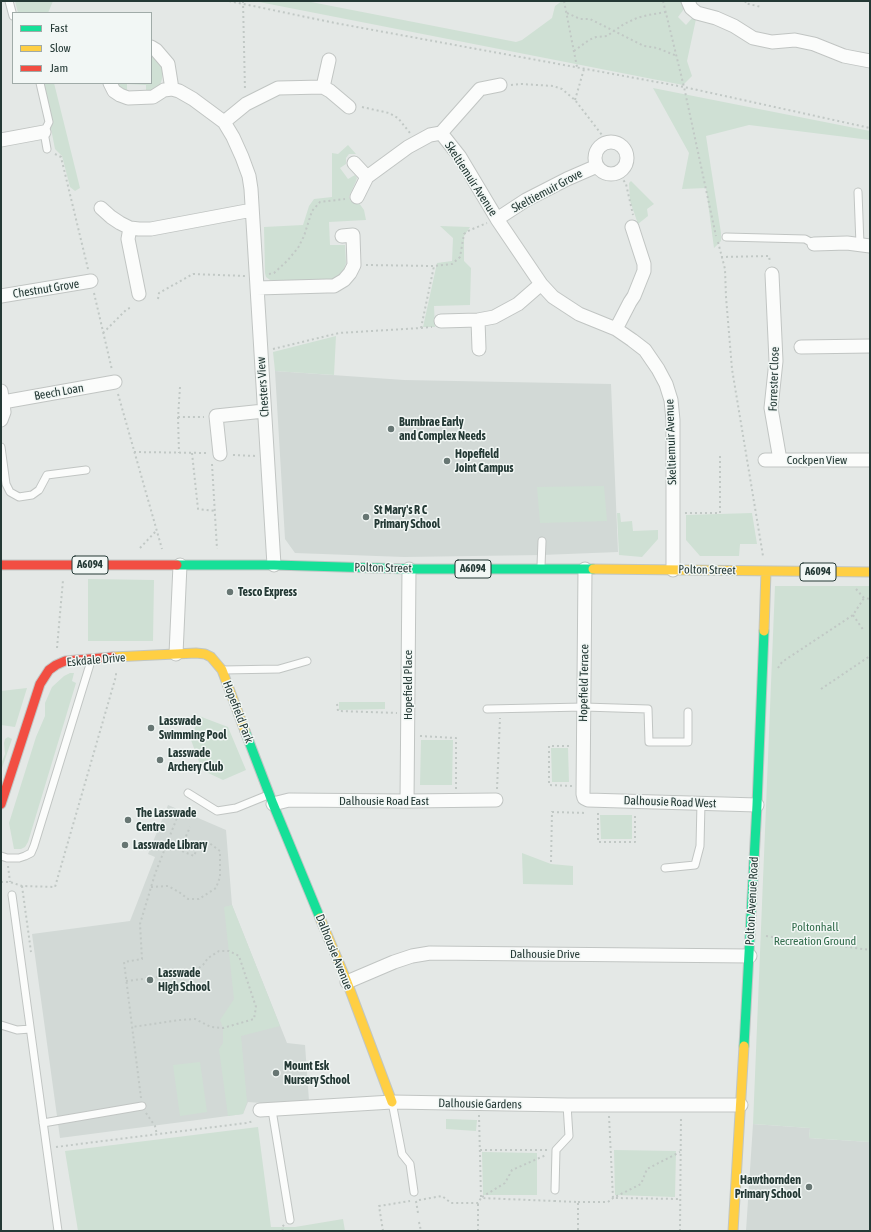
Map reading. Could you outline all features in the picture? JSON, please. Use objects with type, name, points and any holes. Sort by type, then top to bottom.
[{"type":"street","points":[[688,1],[691,8],[697,13],[716,18],[734,26],[753,38],[772,42],[796,40],[814,44],[844,56],[870,61]]},
{"type":"street","points":[[110,84],[114,91],[128,98],[153,97],[164,90],[172,89],[168,64],[152,48]]},
{"type":"street","points":[[323,87],[329,60]]},
{"type":"street","name":"Skeltiemuir Avenue","points":[[356,198],[367,177],[417,141],[430,135],[442,133],[477,85],[500,85]]},
{"type":"street","points":[[224,122],[246,104],[278,88],[323,87],[349,107]]},
{"type":"street","name":"Chesters View","points":[[172,89],[179,91],[193,99],[224,122],[233,136],[246,165],[251,189],[274,565]]},
{"type":"street","points":[[1,140],[44,132]]},
{"type":"street","name":"Skeltiemuir Avenue","points":[[442,133],[460,157],[497,219],[541,284],[553,297],[579,314],[616,329],[645,350],[666,384],[671,400],[673,420],[673,570]]},
{"type":"street","points":[[604,143],[615,142],[626,152],[627,157],[624,167],[618,172]]},
{"type":"street","name":"Skeltiemuir Grove","points":[[604,143],[596,150],[595,161],[597,166],[610,174],[618,172]]},
{"type":"street","points":[[354,163],[367,177]]},
{"type":"street","name":"Skeltiemuir Grove","points":[[497,219],[526,200],[567,179],[597,166]]},
{"type":"street","points":[[102,208],[111,217],[130,228],[139,229],[151,229],[252,210]]},
{"type":"street","points":[[616,329],[634,296],[644,271],[644,264],[632,227]]},
{"type":"street","points":[[130,228],[128,239],[139,294]]},
{"type":"street","points":[[256,288],[334,286],[344,280],[354,265],[353,235],[342,236]]},
{"type":"street","points":[[814,244],[847,243],[865,245]]},
{"type":"street","name":"Forrester Close","points":[[772,274],[776,361],[771,408],[780,460]]},
{"type":"street","name":"Chestnut Grove","points":[[1,296],[91,281]]},
{"type":"street","points":[[441,321],[478,320],[494,317],[518,304],[541,284]]},
{"type":"street","points":[[478,320],[478,350]]},
{"type":"street","points":[[801,346],[870,346]]},
{"type":"street","name":"Beech Loan","points":[[2,397],[115,382]]},
{"type":"street","points":[[1,420],[4,412],[2,397]]},
{"type":"street","points":[[216,454],[216,416],[264,411]]},
{"type":"street","name":"Cockpen View","points":[[765,460],[870,460]]},
{"type":"street","name":"Polton Street","points":[[1,565],[274,565],[409,569],[766,571]]},
{"type":"street","points":[[176,654],[180,565]]},
{"type":"street","name":"Hopefield Place","points":[[407,801],[409,569]]},
{"type":"street","name":"Hopefield Terrace","points":[[583,792],[585,569]]},
{"type":"street","name":"A6094","points":[[766,571],[870,572]]},
{"type":"street","name":"Polton Avenue Road","points":[[733,1231],[750,956],[766,571]]},
{"type":"street","name":"Eskdale Drive","points":[[1,804],[40,684],[49,670],[65,661],[176,654]]},
{"type":"street","name":"Hopefield Park","points":[[176,654],[205,654],[211,657],[222,670],[272,799]]},
{"type":"street","name":"Dalhousie Road West","points":[[583,792],[588,800],[757,805]]},
{"type":"street","name":"Dalhousie Road East","points":[[272,799],[407,801],[496,800]]},
{"type":"street","name":"Dalhousie Avenue","points":[[272,799],[347,982],[392,1102]]},
{"type":"street","name":"Dalhousie Drive","points":[[347,982],[394,962],[412,956],[430,953],[750,956]]},
{"type":"street","name":"Dalhousie Gardens","points":[[268,1112],[392,1102],[567,1105],[740,1105]]},
{"type":"lane","points":[[9,1],[12,12]]},
{"type":"lane","points":[[40,84],[49,122],[44,132],[47,149]]},
{"type":"lane","points":[[858,192],[865,245]]},
{"type":"lane","points":[[726,237],[805,239],[814,244]]},
{"type":"lane","points":[[1,447],[6,484],[10,492],[19,497],[32,495],[39,490],[47,475],[86,470]]},
{"type":"lane","points":[[541,569],[542,541]]},
{"type":"lane","points":[[4,857],[19,858],[25,856],[31,852],[34,846],[91,659]]},
{"type":"lane","points":[[222,670],[279,669],[307,661]]},
{"type":"lane","points":[[487,709],[584,707],[648,709],[649,742],[688,742],[688,712]]},
{"type":"lane","points":[[188,793],[217,811],[272,799]]},
{"type":"lane","points":[[665,868],[695,865],[700,846],[700,803]]},
{"type":"lane","points":[[12,895],[58,1231]]},
{"type":"lane","points":[[1,1025],[16,1030],[30,1029]]},
{"type":"lane","points":[[392,1102],[402,1154],[410,1164],[414,1192]]},
{"type":"lane","points":[[555,1190],[556,1150],[569,1136],[567,1105]]},
{"type":"lane","points":[[43,1123],[142,1106]]},
{"type":"lane","points":[[268,1112],[290,1220]]},
{"type":"path","points":[[229,1],[243,2],[334,23],[684,87],[870,128]]},
{"type":"path","points":[[564,1],[576,67]]},
{"type":"path","points":[[663,1],[677,56],[721,257],[725,269],[732,369],[766,571]]},
{"type":"path","points":[[746,1],[745,3],[761,7]]},
{"type":"path","points":[[243,2],[246,104]]},
{"type":"path","points":[[574,51],[589,40],[596,37],[607,36],[624,24],[637,18],[666,12]]},
{"type":"path","points":[[567,14],[580,19],[590,19],[644,46],[657,48],[677,56]]},
{"type":"path","points":[[575,100],[584,69]]},
{"type":"path","points":[[500,85],[521,84],[553,86],[562,89],[575,100],[602,135],[604,143]]},
{"type":"path","points":[[349,107],[356,106],[389,113],[398,118],[417,141]]},
{"type":"path","points":[[47,149],[61,157],[115,382],[166,565]]},
{"type":"path","points":[[618,172],[626,184],[628,199],[634,220],[632,227]]},
{"type":"path","points":[[354,265],[434,266],[452,264],[460,257],[464,234],[497,219]]},
{"type":"path","points":[[721,257],[769,256],[772,274]]},
{"type":"path","points":[[260,352],[339,332],[421,328],[434,266]]},
{"type":"path","points":[[103,333],[127,309],[130,308]]},
{"type":"path","points":[[179,453],[178,417],[180,387]]},
{"type":"path","points":[[178,417],[216,416]]},
{"type":"path","points":[[134,452],[267,457]]},
{"type":"path","points":[[192,453],[198,509],[215,512]]},
{"type":"path","points":[[216,454],[215,512],[217,554]]},
{"type":"path","points":[[684,513],[720,513],[720,455]]},
{"type":"path","points":[[138,565],[136,552],[157,530]]},
{"type":"path","points":[[56,665],[64,564]]},
{"type":"path","points":[[778,669],[782,662],[853,615],[864,598]]},
{"type":"path","points":[[853,615],[864,631]]},
{"type":"path","points":[[821,689],[870,656]]},
{"type":"path","points":[[1,882],[10,882],[22,886],[55,887],[116,676],[116,657]]},
{"type":"path","points":[[337,704],[338,711],[408,713]]},
{"type":"path","points":[[496,800],[498,782],[500,708]]},
{"type":"path","points":[[408,735],[456,738],[456,801]]},
{"type":"path","points":[[583,792],[549,785],[549,746],[584,746]]},
{"type":"path","points":[[598,800],[598,842],[635,842],[635,801]]},
{"type":"path","points":[[156,1135],[155,1126],[142,1106],[124,962],[142,959],[140,924],[151,887],[180,810]]},
{"type":"path","points":[[551,862],[552,812],[590,814]]},
{"type":"path","points":[[180,850],[190,827]]},
{"type":"path","points":[[151,887],[168,886],[188,899],[199,899],[216,888],[220,877],[220,851],[208,842],[200,841],[194,856],[166,845]]},
{"type":"path","points":[[4,857],[10,882]]},
{"type":"path","points":[[750,933],[870,950]]},
{"type":"path","points":[[126,981],[192,973],[219,950],[229,951],[239,956],[256,1007],[254,1019],[223,1028],[211,1027],[195,1019],[132,1027]]},
{"type":"path","points":[[479,1104],[481,1198]]},
{"type":"path","points":[[609,1105],[612,1198]]},
{"type":"path","points":[[680,1231],[681,1105]]},
{"type":"path","points":[[46,1143],[57,1147],[246,1124],[268,1112]]},
{"type":"path","points":[[480,1150],[556,1150]]},
{"type":"path","points":[[478,1231],[478,1203],[481,1198],[506,1183],[512,1170],[556,1150]]},
{"type":"path","points":[[481,1198],[608,1202],[612,1198],[641,1184],[647,1169],[680,1152]]},
{"type":"path","points":[[554,1201],[555,1190]]},
{"type":"path","points":[[414,1192],[418,1213]]},
{"type":"path","points":[[383,1231],[379,1206],[442,1196],[451,1203],[478,1203]]},
{"type":"path","points":[[612,1198],[680,1199]]},
{"type":"path","points":[[578,1202],[578,1231]]},
{"type":"path","points":[[419,1222],[421,1231]]},
{"type":"shaded area","name":"Hopefield Joint Campus","points":[[275,371],[404,380],[611,384],[618,552],[542,555],[404,557],[295,553],[285,539]]},
{"type":"shaded area","name":"Lasswade High School","points":[[168,805],[226,830],[232,905],[287,1043],[305,1045],[309,1101],[261,1103],[248,1102],[243,1114],[60,1138],[32,934],[130,921],[155,857],[148,854]]},
{"type":"shaded area","name":"Hawthornden Primary School","points":[[753,1124],[810,1128],[809,1138],[870,1142],[870,1231],[746,1231]]},
{"type":"green space","points":[[15,1],[53,1],[48,12],[18,12]]},
{"type":"green space","points":[[254,1],[306,1],[516,42],[522,40],[552,18],[555,6],[562,1],[682,1],[684,9],[678,17],[686,25],[693,17],[696,19],[687,61],[692,76],[683,85]]},
{"type":"green space","points":[[152,55],[157,58],[163,68],[162,79],[157,89],[146,94],[146,85],[127,84],[152,84]]},
{"type":"green space","points":[[42,84],[54,84],[80,188],[75,191],[70,187],[62,156],[55,149]]},
{"type":"green space","points":[[116,84],[127,84],[127,93]]},
{"type":"green space","points":[[653,88],[870,131],[870,140],[749,125],[706,136],[721,233],[721,241],[714,248],[706,188],[682,189],[689,153]]},
{"type":"green space","points":[[348,145],[356,154],[349,154],[346,158],[346,164],[340,168],[348,179],[355,175],[357,178],[349,197],[355,204],[359,203],[364,210],[366,220],[329,222],[330,245],[345,245],[346,263],[341,276],[330,281],[270,280],[266,277],[265,273],[264,227],[303,225],[309,206],[314,199],[332,197],[332,153],[338,154]]},
{"type":"green space","points":[[631,181],[654,204],[647,209],[648,216],[638,224],[630,201],[629,183]]},
{"type":"green space","points":[[440,226],[470,227],[464,236],[464,261],[471,268],[470,305],[434,306],[435,327],[423,327],[437,263],[452,261],[453,238]]},
{"type":"green space","points":[[336,336],[334,375],[275,371],[273,352]]},
{"type":"green space","points":[[604,486],[607,521],[540,523],[537,487]]},
{"type":"green space","points":[[617,513],[620,513],[621,522],[632,521],[633,531],[658,530],[658,539],[642,557],[619,555]]},
{"type":"green space","points":[[752,513],[757,544],[740,544],[739,556],[700,556],[686,540],[686,515]]},
{"type":"green space","points":[[88,579],[154,580],[153,641],[88,641]]},
{"type":"green space","name":"Poltonhall Recreation Ground","points":[[775,586],[870,586],[870,1142],[809,1138],[810,1128],[753,1124]]},
{"type":"green space","points":[[74,673],[72,681],[76,683],[28,842],[25,847],[21,849],[14,849],[9,823],[36,737],[45,716],[45,703],[52,687],[64,676]]},
{"type":"green space","points":[[27,688],[15,727],[1,725],[1,691]]},
{"type":"green space","points":[[339,702],[385,702],[385,709],[339,710]]},
{"type":"green space","points":[[199,716],[228,727],[246,770],[223,780],[202,770],[191,740]]},
{"type":"green space","points":[[8,737],[12,739],[1,771],[1,764],[5,754],[4,743],[5,739]]},
{"type":"green space","points":[[421,740],[453,740],[452,785],[420,785]]},
{"type":"green space","points":[[551,748],[568,748],[569,782],[552,782]]},
{"type":"green space","points":[[600,815],[632,815],[632,839],[601,839]]},
{"type":"green space","points":[[522,853],[551,864],[573,866],[573,885],[523,884]]},
{"type":"green space","points":[[232,905],[280,1026],[241,1036],[247,1102],[243,1114],[228,1116],[219,1049],[223,1043],[223,1028],[220,1020],[234,999],[224,907]]},
{"type":"green space","points":[[200,1062],[207,1112],[180,1116],[173,1065]]},
{"type":"green space","points":[[446,1119],[477,1120],[476,1131],[446,1129]]},
{"type":"green space","points":[[258,1127],[271,1227],[295,1227],[343,1219],[345,1231],[78,1231],[65,1151]]},
{"type":"green space","points":[[614,1150],[676,1151],[675,1197],[615,1195]]},
{"type":"green space","points":[[482,1152],[537,1153],[537,1195],[483,1195]]},
{"type":"traffic: fast","points":[[177,565],[274,565],[409,569],[593,569]]},
{"type":"traffic: fast","points":[[744,1046],[757,805],[764,631]]},
{"type":"traffic: fast","points":[[245,731],[320,918]]},
{"type":"traffic: slow","points":[[593,569],[870,572]]},
{"type":"traffic: slow","points":[[764,631],[766,571]]},
{"type":"traffic: slow","points":[[113,657],[196,653],[205,654],[211,657],[222,670],[245,731]]},
{"type":"traffic: slow","points":[[320,918],[347,982],[392,1102]]},
{"type":"traffic: slow","points":[[733,1231],[744,1046]]},
{"type":"traffic: jam","points":[[1,565],[177,565]]},
{"type":"traffic: jam","points":[[1,804],[40,684],[49,670],[65,661],[113,657]]},
{"type":"place","name":"Burnbrae Early and Complex Needs","points":[[391,429]]},
{"type":"place","name":"Hopefield Joint Campus","points":[[447,461]]},
{"type":"place","name":"St Mary's R C Primary School","points":[[366,517]]},
{"type":"place","name":"Tesco Express","points":[[230,592]]},
{"type":"place","name":"Lasswade Swimming Pool","points":[[151,728]]},
{"type":"place","name":"Lasswade Archery Club","points":[[160,760]]},
{"type":"place","name":"The Lasswade Centre","points":[[128,820]]},
{"type":"place","name":"Lasswade Library","points":[[125,845]]},
{"type":"place","name":"Lasswade High School","points":[[150,980]]},
{"type":"place","name":"Mount Esk Nursery School","points":[[276,1073]]},
{"type":"place","name":"Hawthornden Primary School","points":[[809,1187]]}]
